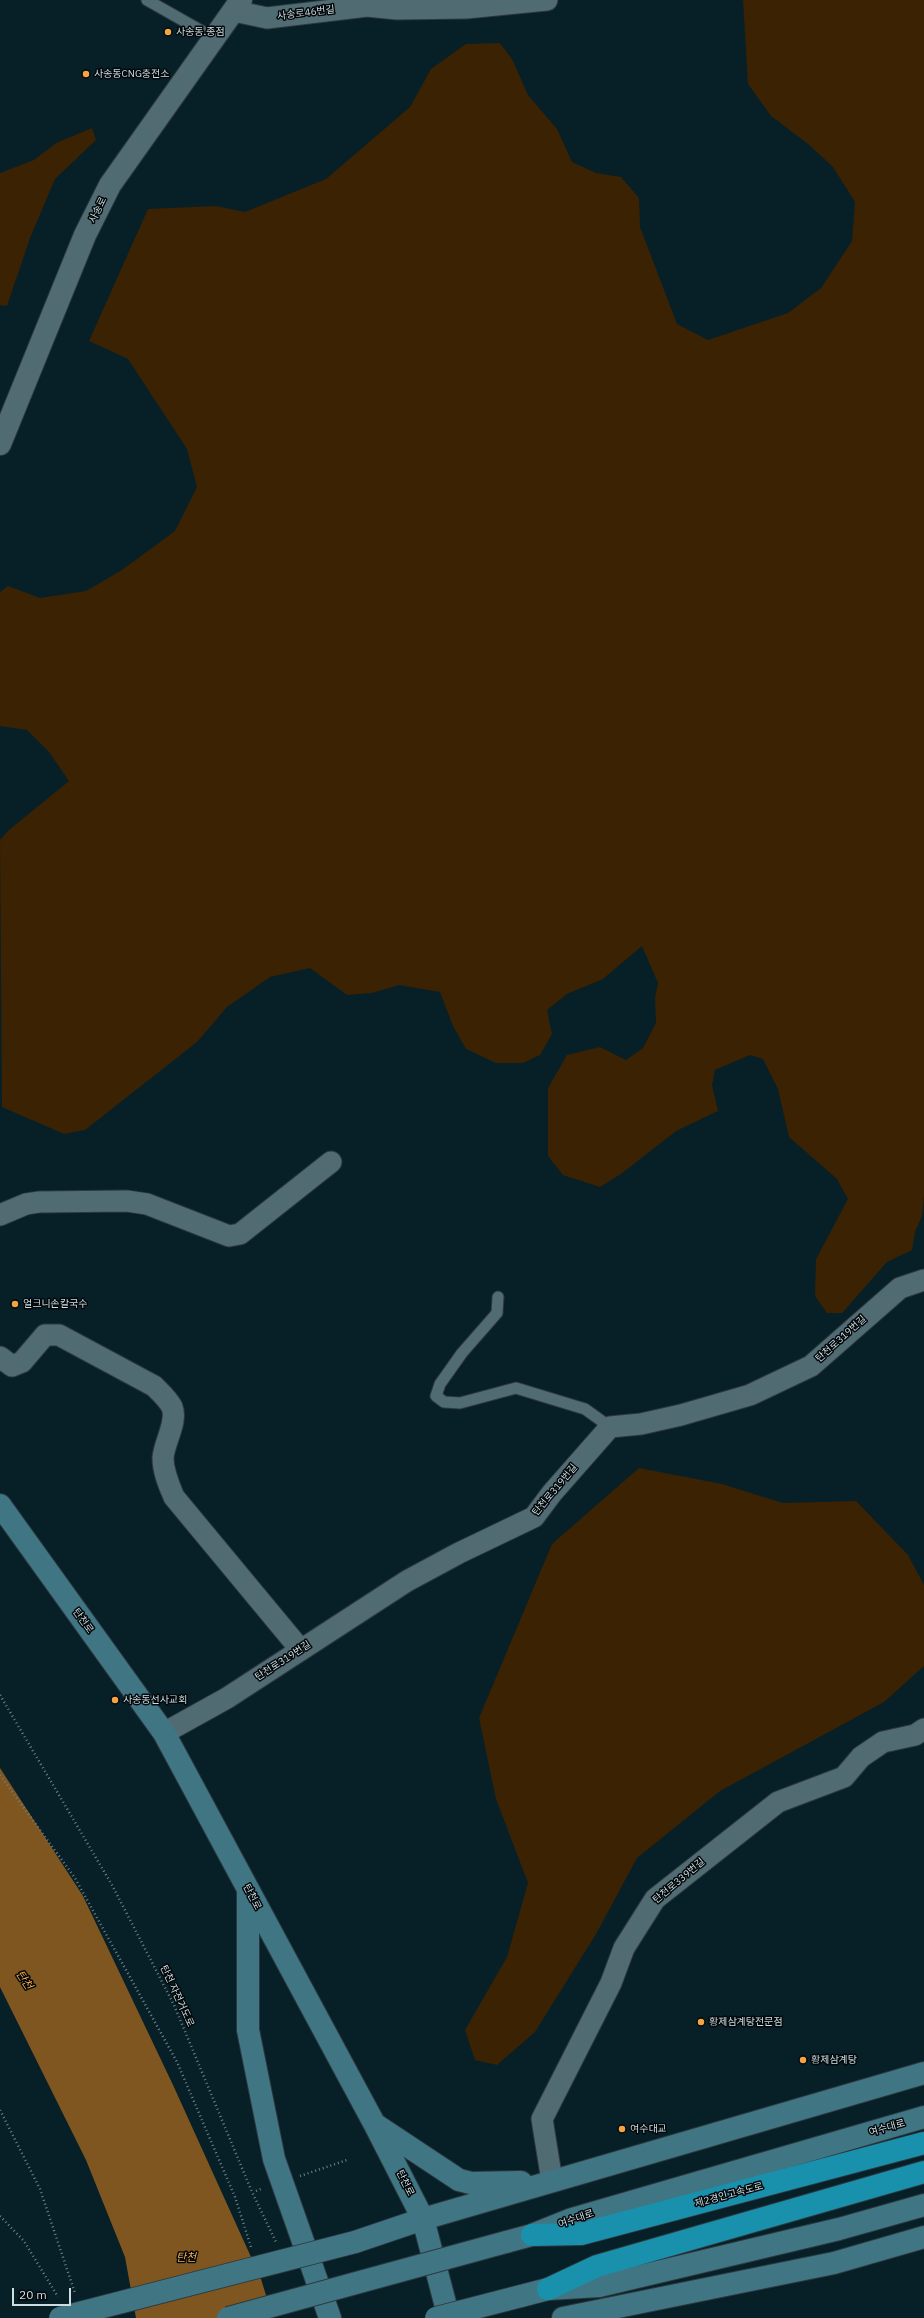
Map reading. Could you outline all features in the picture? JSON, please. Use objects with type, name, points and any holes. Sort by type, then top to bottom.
[{"type":"highway","name":"제2경인고속도로","points":[[532,2235],[581,2234],[924,2143]]},
{"type":"highway","points":[[548,2289],[597,2266],[924,2172]]},
{"type":"main road","name":"탄천로","points":[[0,1505],[164,1733],[375,2125],[423,2218],[449,2318]]},
{"type":"main road","points":[[248,1889],[248,2030],[274,2159],[330,2318]]},
{"type":"main road","points":[[61,2311],[355,2242],[423,2218],[924,2073]]},
{"type":"main road","name":"여수대로","points":[[228,2318],[532,2235],[572,2219],[924,2117]]},
{"type":"main road","points":[[375,2125],[459,2180],[471,2183],[552,2181]]},
{"type":"main road","points":[[436,2318],[548,2289],[599,2286],[839,2229],[924,2205]]},
{"type":"main road","points":[[565,2318],[834,2262],[924,2236]]},
{"type":"street","name":"사송로46번길","points":[[237,5],[267,18],[367,6],[397,9],[466,8],[547,0]]},
{"type":"street","name":"사송로","points":[[0,444],[85,235],[110,185],[237,5]]},
{"type":"street","points":[[0,1215],[26,1204],[39,1202],[127,1201],[147,1204],[229,1236],[240,1234],[331,1162]]},
{"type":"street","name":"탄천로319번길","points":[[164,1733],[227,1698],[300,1649],[407,1582],[459,1553],[534,1517],[561,1483],[610,1427],[641,1424],[750,1395],[811,1366],[900,1288],[924,1280]]},
{"type":"street","points":[[0,1357],[12,1366],[22,1362],[45,1335],[59,1335],[154,1386],[166,1398],[172,1407],[174,1416],[163,1458],[164,1473],[174,1497],[300,1649]]},
{"type":"street","name":"탄천로339번길","points":[[552,2181],[542,2119],[611,1983],[624,1948],[655,1900],[778,1802],[844,1777],[861,1757],[883,1742],[915,1735],[924,1730]]},
{"type":"lane","points":[[147,0],[214,38]]},
{"type":"lane","points":[[498,1298],[497,1313],[462,1353],[440,1384],[436,1396],[444,1402],[460,1403],[516,1388],[585,1410],[610,1427]]},
{"type":"path","name":"탄천 자전거도로","points":[[0,1695],[112,1885],[174,2005],[252,2192],[277,2245]]},
{"type":"path","points":[[0,1775],[74,1878],[177,2062],[235,2197],[252,2250]]},
{"type":"path","points":[[0,2110],[40,2189],[76,2296]]},
{"type":"path","points":[[294,2178],[347,2160]]},
{"type":"path","points":[[0,2216],[24,2242],[61,2311]]},
{"type":"shaded area","points":[[743,0],[924,0],[924,1196],[922,1216],[915,1232],[912,1250],[887,1262],[842,1313],[827,1313],[815,1296],[816,1259],[848,1199],[837,1179],[789,1137],[778,1089],[763,1059],[750,1055],[715,1070],[712,1085],[718,1111],[676,1131],[621,1174],[600,1187],[563,1175],[548,1156],[548,1088],[567,1055],[600,1047],[626,1060],[643,1048],[656,1023],[655,998],[658,983],[642,946],[603,979],[567,994],[547,1010],[552,1034],[540,1055],[523,1063],[496,1063],[466,1049],[453,1026],[440,992],[399,985],[372,993],[347,995],[310,968],[270,977],[227,1007],[197,1042],[85,1130],[64,1134],[2,1107],[0,840],[9,830],[69,781],[49,752],[27,730],[0,726],[0,592],[8,586],[40,598],[86,591],[122,570],[175,531],[197,487],[187,449],[128,359],[89,341],[148,209],[216,206],[245,212],[326,179],[410,107],[431,69],[466,44],[500,43],[512,59],[528,95],[557,129],[572,162],[596,173],[621,177],[639,198],[640,227],[677,324],[708,340],[788,313],[821,288],[852,241],[855,202],[833,167],[808,144],[771,116],[748,84]]},
{"type":"shaded area","points":[[92,128],[96,140],[55,179],[30,238],[7,306],[0,305],[0,173],[34,160],[56,143]]},
{"type":"shaded area","points":[[639,1468],[722,1484],[783,1503],[856,1501],[908,1555],[924,1585],[924,1666],[884,1702],[720,1791],[637,1858],[596,1934],[535,2032],[497,2065],[475,2060],[465,2030],[507,1957],[528,1883],[496,1799],[479,1718],[552,1544]]},
{"type":"water","name":"탄천","points":[[0,1768],[83,1896],[173,2085],[261,2279],[273,2318],[136,2318],[125,2257],[86,2160],[0,1987]]},
{"type":"place","name":"사송동.종점","points":[[168,32]]},
{"type":"place","name":"사송동CNG충전소","points":[[86,74]]},
{"type":"place","name":"얼크니손칼국수","points":[[15,1304]]},
{"type":"place","name":"사송동선사교회","points":[[115,1700]]},
{"type":"place","name":"황제삼계탕전문점","points":[[701,2022]]},
{"type":"place","name":"황제삼계탕","points":[[803,2060]]},
{"type":"place","name":"여수대교","points":[[622,2129]]}]
